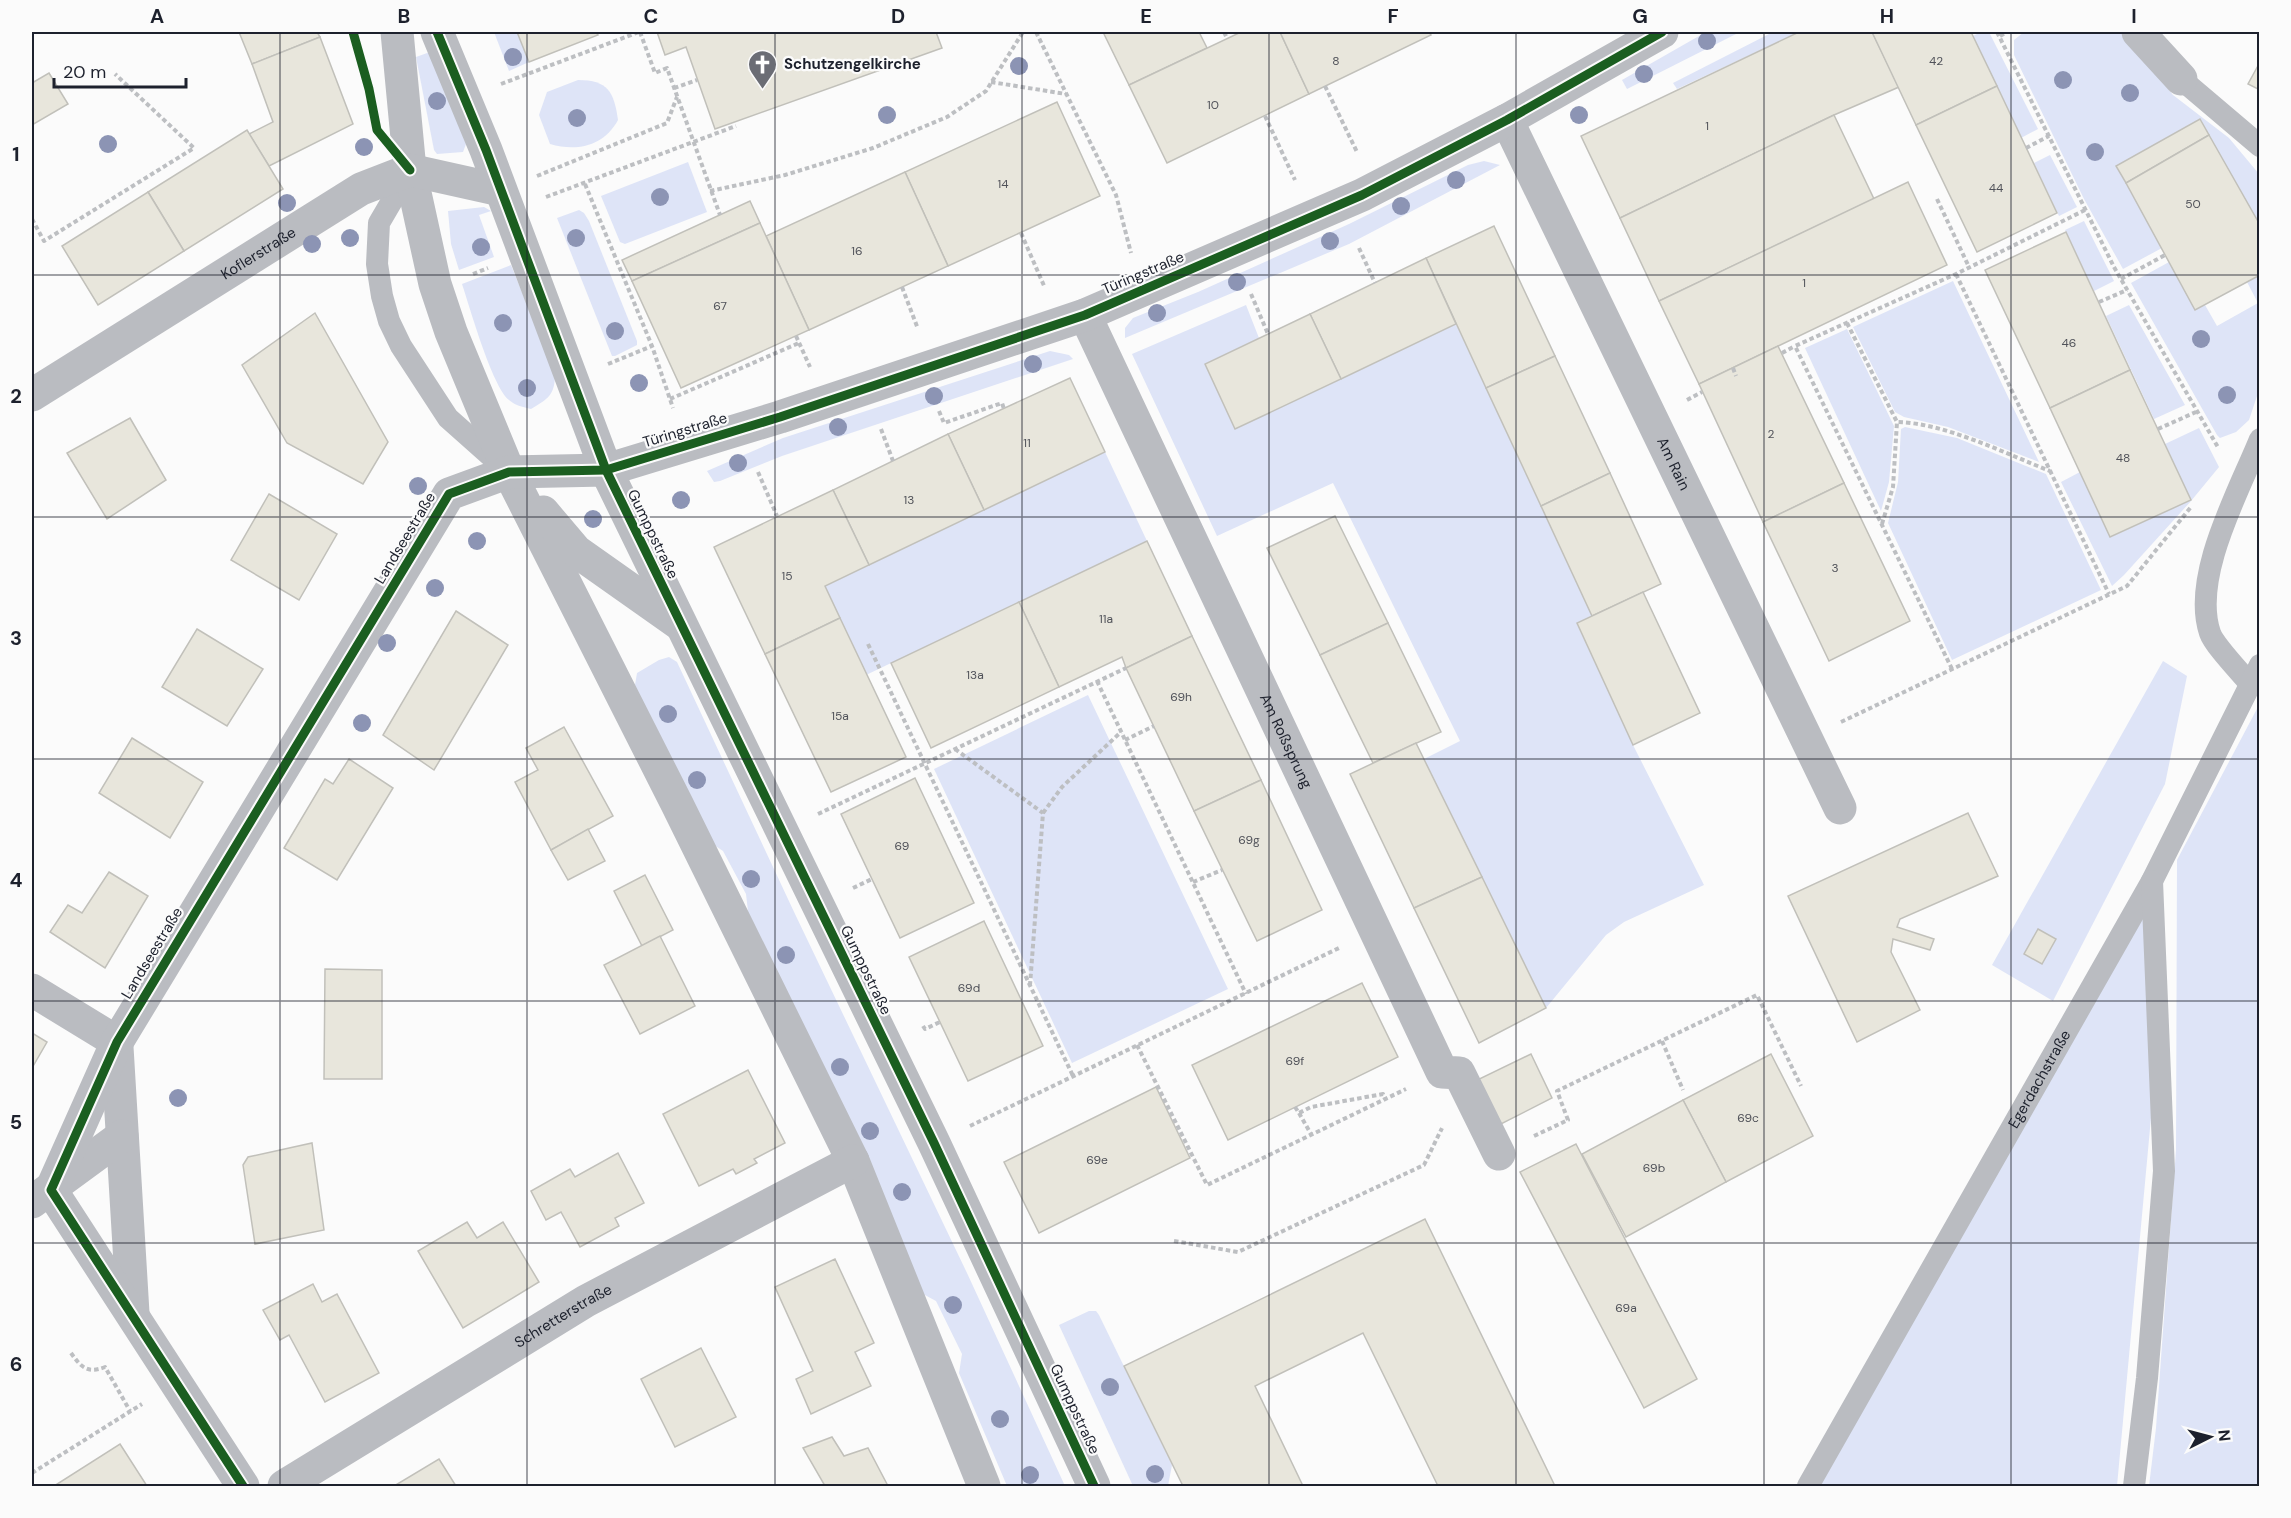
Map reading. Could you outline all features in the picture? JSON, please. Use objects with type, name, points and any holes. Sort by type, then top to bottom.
[{"type":"street","name":"Gumppstraße","points":[[397,32],[410,170],[435,284],[447,323],[508,472],[677,804],[853,1161],[984,1486]]},
{"type":"street","name":"Gumppstraße","points":[[436,32],[500,190],[606,470],[934,1143],[1094,1486]]},
{"type":"street","name":"Türingstraße","points":[[606,470],[780,417],[1085,315],[1362,195],[1508,120],[1662,32]]},
{"type":"street","points":[[2138,32],[2181,79]]},
{"type":"street","name":"Am Rain","points":[[1508,120],[1840,808]]},
{"type":"street","points":[[410,170],[500,190]]},
{"type":"street","name":"Koflerstraße","points":[[32,395],[360,189],[410,170]]},
{"type":"street","name":"Am Roßsprung","points":[[1085,315],[1442,1072]]},
{"type":"street","points":[[508,472],[606,470]]},
{"type":"street","name":"Gumppstraße","points":[[508,472],[576,551],[681,626]]},
{"type":"street","name":"Landseestraße","points":[[41,1196],[117,1042],[449,494],[508,472]]},
{"type":"street","points":[[32,990],[117,1042],[133,1316]]},
{"type":"street","points":[[1442,1072],[1459,1073],[1499,1154]]},
{"type":"street","points":[[122,1136],[41,1196],[133,1316],[243,1486]]},
{"type":"street","name":"Schretterstraße","points":[[284,1486],[586,1301],[853,1161]]},
{"type":"lane","points":[[2181,79],[2259,146]]},
{"type":"lane","points":[[410,170],[379,223],[377,264],[389,321],[401,346],[428,390],[448,417],[508,472]]},
{"type":"lane","points":[[2255,675],[2210,635],[2206,611],[2206,588],[2215,548],[2259,439]]},
{"type":"lane","name":"Egerdachstraße","points":[[1808,1486],[2152,881],[2255,675]]},
{"type":"lane","points":[[2134,1486],[2147,1378],[2164,1171],[2152,881]]},
{"type":"path","points":[[501,84],[640,32],[655,73],[667,68],[720,215]]},
{"type":"path","points":[[711,191],[785,175],[873,148],[946,117],[986,91],[1023,32]]},
{"type":"path","points":[[1036,32],[1116,195],[1132,255]]},
{"type":"path","points":[[1224,32],[1227,38]]},
{"type":"path","points":[[2007,32],[1999,34],[2085,210],[2196,412],[2226,461],[2252,460]]},
{"type":"path","points":[[32,219],[44,241],[194,148],[115,74]]},
{"type":"path","points":[[674,88],[697,80]]},
{"type":"path","points":[[992,82],[1067,94]]},
{"type":"path","points":[[1325,86],[1358,154]]},
{"type":"path","points":[[500,190],[667,123],[677,97]]},
{"type":"path","points":[[1265,116],[1297,184]]},
{"type":"path","points":[[548,196],[736,126]]},
{"type":"path","points":[[2026,148],[2049,136]]},
{"type":"path","points":[[585,184],[652,346],[673,412]]},
{"type":"path","points":[[1937,199],[1969,267]]},
{"type":"path","points":[[1782,353],[1956,274],[2085,210]]},
{"type":"path","points":[[1021,233],[1049,297]]},
{"type":"path","points":[[1359,248],[1375,283]]},
{"type":"path","points":[[2121,279],[2165,255]]},
{"type":"path","points":[[621,273],[627,270]]},
{"type":"path","points":[[1956,274],[2109,594]]},
{"type":"path","points":[[902,287],[919,330]]},
{"type":"path","points":[[2099,303],[2127,290]]},
{"type":"path","points":[[1251,294],[1268,334]]},
{"type":"path","points":[[1847,323],[1897,422],[1893,487],[1882,525]]},
{"type":"path","points":[[796,336],[814,376]]},
{"type":"path","points":[[670,399],[799,343]]},
{"type":"path","points":[[614,361],[652,346]]},
{"type":"path","points":[[1795,346],[1952,669]]},
{"type":"path","points":[[1733,368],[1736,376]]},
{"type":"path","points":[[939,411],[944,423],[1002,403],[1004,409]]},
{"type":"path","points":[[2158,429],[2196,412]]},
{"type":"path","points":[[1897,422],[1913,422],[1936,428],[2051,472]]},
{"type":"path","points":[[881,429],[893,461]]},
{"type":"path","points":[[758,472],[777,516]]},
{"type":"path","points":[[1806,738],[2127,586],[2198,499]]},
{"type":"path","points":[[868,644],[1073,1076]]},
{"type":"path","points":[[810,819],[1126,668]]},
{"type":"path","points":[[1097,681],[1246,994]]},
{"type":"path","points":[[1125,740],[1154,726]]},
{"type":"path","points":[[1030,986],[1043,813],[1062,787],[1121,731]]},
{"type":"path","points":[[955,749],[1043,813]]},
{"type":"path","points":[[1193,882],[1222,870]]},
{"type":"path","points":[[844,892],[872,879]]},
{"type":"path","points":[[934,1143],[1375,931]]},
{"type":"path","points":[[1499,1154],[1568,1120],[1557,1091],[1757,995],[1801,1086]]},
{"type":"path","points":[[1662,1041],[1683,1090]]},
{"type":"path","points":[[1137,1045],[1207,1185],[1442,1072]]},
{"type":"path","points":[[1299,1113],[1311,1107],[1383,1094],[1385,1099]]},
{"type":"path","points":[[1295,1107],[1311,1134]]},
{"type":"path","points":[[1174,1241],[1239,1252],[1424,1165],[1443,1126],[1476,1108]]},
{"type":"path","points":[[72,1353],[80,1366],[85,1369],[95,1371],[105,1367],[130,1411]]},
{"type":"path","points":[[32,1473],[176,1383]]},
{"type":"shaded area","points":[[494,32],[517,32],[529,62],[509,71]]},
{"type":"shaded area","points":[[1706,32],[1740,32],[1627,89],[1622,80]]},
{"type":"shaded area","points":[[1773,32],[1799,32],[1677,89],[1673,83]]},
{"type":"shaded area","points":[[1981,32],[1989,32],[2038,129],[2021,138],[1973,36]]},
{"type":"shaded area","points":[[2024,32],[2123,32],[2173,95],[2229,138],[2259,174],[2259,225],[2200,119],[2116,166],[2162,248],[2123,269],[2084,199],[2014,55],[2014,40]]},
{"type":"shaded area","points":[[430,52],[466,144],[463,152],[437,154],[434,150],[416,57]]},
{"type":"shaded area","points":[[578,80],[596,82],[608,90],[614,102],[618,120],[605,136],[589,145],[570,147],[550,144],[539,115],[547,92]]},
{"type":"shaded area","points":[[2050,155],[2077,207],[2059,216],[2034,163]]},
{"type":"shaded area","points":[[1484,161],[1500,165],[1349,244],[1125,338],[1125,328],[1133,318],[1198,292],[1349,224],[1468,165]]},
{"type":"shaded area","points":[[688,162],[707,212],[625,244],[620,242],[601,196]]},
{"type":"shaded area","points":[[484,207],[491,211],[479,215],[494,257],[459,270],[451,244],[448,211]]},
{"type":"shaded area","points":[[579,210],[589,221],[637,341],[637,345],[615,356],[612,356],[557,218]]},
{"type":"shaded area","points":[[2084,221],[2114,281],[2094,291],[2065,230]]},
{"type":"shaded area","points":[[2169,262],[2195,310],[2205,305],[2217,326],[2258,303],[2247,282],[2259,275],[2259,390],[2249,420],[2236,432],[2220,438],[2131,283]]},
{"type":"shaded area","points":[[511,265],[555,374],[552,392],[531,409],[514,404],[502,392],[482,346],[462,284]]},
{"type":"shaded area","points":[[1953,281],[2039,462],[1948,427],[1904,417],[1895,412],[1853,327]]},
{"type":"shaded area","points":[[1246,305],[1259,338],[1205,364],[1235,429],[1456,324],[1592,616],[1577,624],[1633,745],[1704,885],[1624,922],[1606,935],[1546,1008],[1424,759],[1460,741],[1333,483],[1217,536],[1132,354]]},
{"type":"shaded area","points":[[2129,305],[2185,405],[2154,419],[2106,316]]},
{"type":"shaded area","points":[[1847,329],[1894,426],[1889,482],[1881,511],[1805,348]]},
{"type":"shaded area","points":[[1050,351],[1069,355],[1073,359],[782,456],[720,481],[714,482],[707,471],[783,438]]},
{"type":"shaded area","points":[[1905,427],[1957,438],[2046,474],[2101,590],[1952,660],[1888,523],[1898,482],[1901,429]]},
{"type":"shaded area","points":[[2199,428],[2219,467],[2191,501],[2112,586],[2061,482],[2080,472],[2111,537],[2191,500],[2165,444]]},
{"type":"shaded area","points":[[1105,452],[1147,541],[866,675],[825,586]]},
{"type":"shaded area","points":[[669,657],[677,662],[967,1273],[1065,1486],[1007,1486],[959,1373],[962,1354],[936,1301],[923,1294],[749,920],[746,894],[723,851],[711,843],[635,685],[637,673]]},
{"type":"shaded area","points":[[2163,661],[2187,676],[2165,784],[2053,1001],[1992,965]]},
{"type":"shaded area","points":[[1088,695],[1228,989],[1072,1063],[934,769]]},
{"type":"shaded area","points":[[2259,705],[2259,1486],[2149,1486],[2156,1428],[2176,1150],[2177,860]]},
{"type":"shaded area","points":[[2143,914],[2152,1107],[2117,1486],[1819,1486]]},
{"type":"shaded area","points":[[1089,1311],[1096,1311],[1099,1315],[1172,1465],[1168,1486],[1133,1486],[1059,1325]]},
{"type":"building","points":[[239,32],[317,32],[320,37],[252,64]]},
{"type":"building","points":[[517,32],[596,32],[598,35],[529,62]]},
{"type":"building","name":"Schutzengelkirche","points":[[657,32],[936,32],[942,48],[715,129],[686,47],[665,55]]},
{"type":"building","points":[[1103,32],[1199,32],[1207,48],[1129,85]]},
{"type":"building","points":[[1241,32],[1280,32],[1309,94],[1167,163],[1129,85]]},
{"type":"building","points":[[1280,32],[1429,32],[1431,35],[1309,94]]},
{"type":"building","points":[[1799,32],[1872,32],[1899,87],[1834,115],[1620,218],[1581,136]]},
{"type":"building","points":[[1872,32],[1971,32],[1997,86],[1916,125]]},
{"type":"building","points":[[320,37],[353,124],[269,166],[249,134],[273,122],[252,64]]},
{"type":"building","points":[[2260,62],[2260,90],[2248,84]]},
{"type":"building","points":[[49,73],[68,104],[32,125],[32,83]]},
{"type":"building","points":[[1997,86],[2057,213],[1977,252],[1916,125]]},
{"type":"building","points":[[1057,102],[1100,196],[948,266],[905,172]]},
{"type":"building","points":[[1834,115],[1874,199],[1659,301],[1620,218]]},
{"type":"building","points":[[2200,119],[2209,135],[2126,183],[2116,166]]},
{"type":"building","points":[[247,130],[283,189],[184,251],[148,192]]},
{"type":"building","points":[[2209,135],[2260,225],[2260,275],[2195,310],[2126,183]]},
{"type":"building","points":[[905,172],[948,266],[809,330],[766,236]]},
{"type":"building","points":[[1908,182],[1947,265],[1699,384],[1659,301]]},
{"type":"building","points":[[148,192],[184,251],[98,305],[62,246]]},
{"type":"building","points":[[750,201],[760,223],[632,281],[622,260]]},
{"type":"building","points":[[760,223],[809,330],[681,388],[632,281]]},
{"type":"building","points":[[1494,226],[1555,356],[1486,388],[1426,258]]},
{"type":"building","points":[[2066,232],[2130,370],[2050,408],[1985,270]]},
{"type":"building","points":[[1426,258],[1456,324],[1341,379],[1310,314]]},
{"type":"building","points":[[315,313],[388,442],[363,484],[287,443],[242,365]]},
{"type":"building","points":[[1310,314],[1341,379],[1235,429],[1205,364]]},
{"type":"building","points":[[1778,346],[1844,483],[1763,522],[1699,384]]},
{"type":"building","points":[[1555,356],[1610,473],[1541,506],[1486,388]]},
{"type":"building","points":[[2130,370],[2191,500],[2110,537],[2050,408]]},
{"type":"building","points":[[1070,378],[1105,452],[984,510],[948,434]]},
{"type":"building","points":[[130,418],[166,480],[107,519],[67,453]]},
{"type":"building","points":[[948,434],[984,510],[869,565],[833,490]]},
{"type":"building","points":[[1610,473],[1661,584],[1592,616],[1541,506]]},
{"type":"building","points":[[1844,483],[1910,621],[1829,661],[1763,522]]},
{"type":"building","points":[[833,490],[869,565],[825,586],[840,618],[765,654],[714,547]]},
{"type":"building","points":[[269,494],[337,534],[299,600],[231,560]]},
{"type":"building","points":[[1335,516],[1388,623],[1320,655],[1267,548]]},
{"type":"building","points":[[1147,541],[1192,636],[1126,668],[1122,657],[1059,687],[1019,602]]},
{"type":"building","points":[[1643,592],[1700,713],[1633,745],[1577,623]]},
{"type":"building","points":[[1019,602],[1059,687],[931,748],[891,663]]},
{"type":"building","points":[[456,611],[508,645],[434,770],[383,735]]},
{"type":"building","points":[[840,618],[906,757],[831,792],[765,654]]},
{"type":"building","points":[[1388,623],[1441,732],[1373,763],[1320,655]]},
{"type":"building","points":[[197,629],[263,669],[227,726],[162,687]]},
{"type":"building","points":[[1192,636],[1261,780],[1194,811],[1126,668]]},
{"type":"building","points":[[564,727],[613,816],[551,850],[515,782],[538,770],[526,748]]},
{"type":"building","points":[[132,738],[203,782],[170,838],[99,793]]},
{"type":"building","points":[[1416,743],[1482,877],[1414,908],[1350,774]]},
{"type":"building","points":[[349,759],[393,788],[337,880],[284,848],[325,779],[333,784]]},
{"type":"building","points":[[915,778],[974,903],[900,938],[841,814]]},
{"type":"building","points":[[1261,780],[1322,910],[1257,941],[1194,811]]},
{"type":"building","points":[[1968,813],[1998,876],[1900,919],[1897,927],[1934,939],[1930,950],[1893,939],[1891,952],[1920,1010],[1857,1042],[1788,896]]},
{"type":"building","points":[[588,829],[605,861],[568,880],[551,850]]},
{"type":"building","points":[[109,872],[148,896],[105,968],[50,932],[68,905],[82,913]]},
{"type":"building","points":[[645,875],[673,930],[642,946],[614,891]]},
{"type":"building","points":[[1482,877],[1546,1008],[1479,1043],[1414,908]]},
{"type":"building","points":[[984,921],[1043,1046],[968,1081],[909,957]]},
{"type":"building","points":[[2038,929],[2056,939],[2042,964],[2024,954]]},
{"type":"building","points":[[660,936],[695,1006],[640,1034],[604,965]]},
{"type":"building","points":[[325,969],[382,970],[382,1079],[324,1079]]},
{"type":"building","points":[[1362,983],[1398,1057],[1228,1140],[1192,1065]]},
{"type":"building","points":[[32,1033],[47,1042],[32,1068]]},
{"type":"building","points":[[1531,1054],[1552,1098],[1495,1127],[1473,1082]]},
{"type":"building","points":[[1771,1054],[1813,1136],[1726,1182],[1683,1100]]},
{"type":"building","points":[[748,1070],[785,1143],[754,1159],[757,1163],[736,1174],[733,1169],[699,1186],[663,1114]]},
{"type":"building","points":[[1156,1087],[1190,1158],[1039,1233],[1004,1162]]},
{"type":"building","points":[[1683,1100],[1726,1182],[1626,1237],[1582,1154]]},
{"type":"building","points":[[312,1143],[324,1230],[255,1244],[243,1165],[248,1157]]},
{"type":"building","points":[[1576,1144],[1697,1379],[1644,1408],[1520,1172]]},
{"type":"building","points":[[618,1153],[644,1203],[615,1218],[619,1226],[580,1247],[561,1212],[546,1220],[531,1191],[570,1169],[575,1177]]},
{"type":"building","points":[[1425,1219],[1555,1486],[1438,1486],[1363,1333],[1255,1386],[1303,1486],[1183,1486],[1124,1366]]},
{"type":"building","points":[[467,1222],[477,1238],[503,1222],[539,1282],[463,1328],[418,1251]]},
{"type":"building","points":[[835,1259],[874,1343],[855,1352],[871,1386],[811,1414],[796,1379],[813,1371],[775,1287]]},
{"type":"building","points":[[313,1284],[322,1302],[337,1294],[379,1373],[325,1402],[289,1335],[280,1340],[263,1310]]},
{"type":"building","points":[[701,1348],[736,1417],[675,1447],[641,1379]]},
{"type":"building","points":[[832,1437],[844,1456],[868,1448],[888,1486],[825,1486],[803,1448]]},
{"type":"building","points":[[120,1444],[147,1486],[54,1486]]},
{"type":"building","points":[[439,1459],[456,1486],[394,1486]]},
{"type":"cycle path","points":[[353,32],[369,89],[377,130],[410,170]]},
{"type":"cycle path","points":[[437,32],[486,150],[606,470],[934,1143],[1094,1486]]},
{"type":"cycle path","points":[[243,1486],[51,1190],[117,1042],[449,494],[509,472],[606,470],[780,417],[1085,315],[1362,195],[1507,120],[1662,32]]},
{"type":"place","name":"Schutzengelkirche","points":[[763,90]]}]
